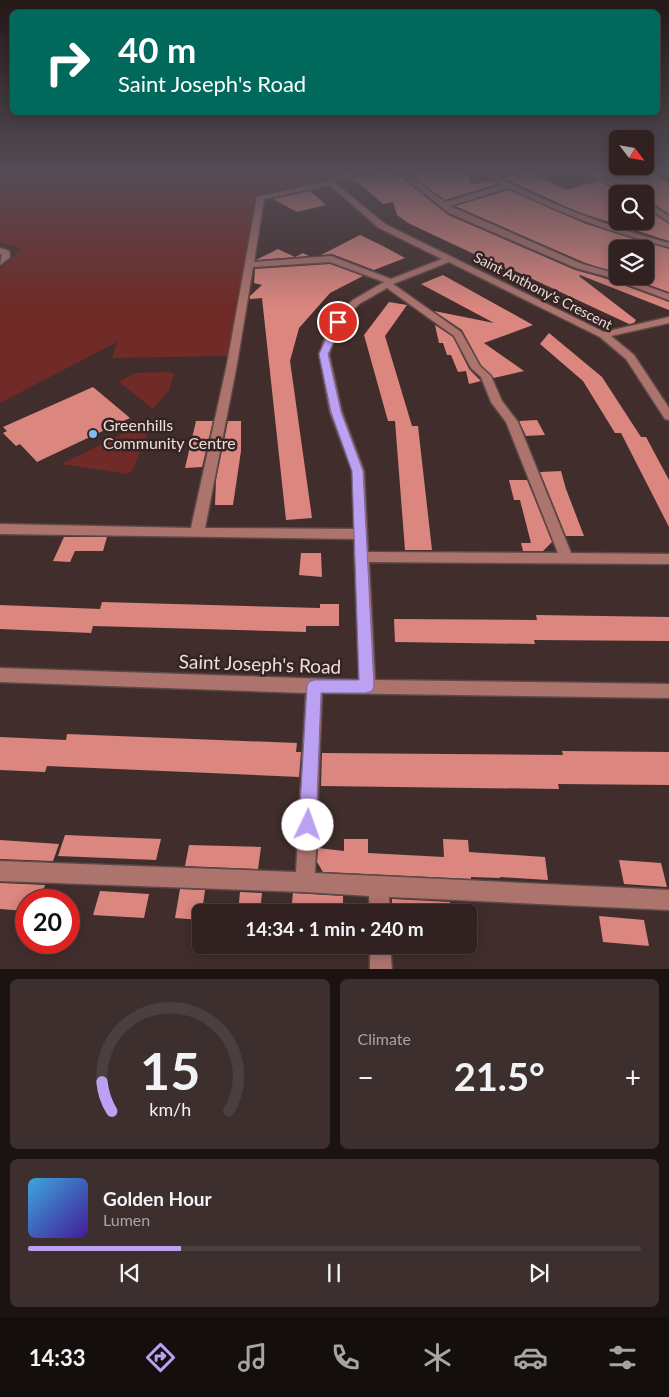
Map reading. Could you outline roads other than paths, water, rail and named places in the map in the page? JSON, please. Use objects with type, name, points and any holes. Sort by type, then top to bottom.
[{"type":"street","points":[[197,532],[232,364],[257,218]]},
{"type":"street","name":"Saint Anthony's Crescent","points":[[373,218],[382,226],[603,335],[630,357],[669,417]]},
{"type":"street","points":[[471,218],[579,266],[608,274],[669,297]]},
{"type":"street","points":[[586,218],[631,235],[669,245]]},
{"type":"street","points":[[0,251],[6,253],[6,258],[0,262]]},
{"type":"street","points":[[249,265],[331,259],[389,283],[458,334],[476,368],[486,376],[497,402],[512,422],[566,558]]},
{"type":"street","points":[[366,686],[358,471],[336,412],[324,354],[332,332],[345,312],[356,302],[389,283],[449,259]]},
{"type":"street","points":[[603,335],[669,320]]},
{"type":"street","points":[[0,529],[360,534]]},
{"type":"street","points":[[361,557],[669,559]]},
{"type":"street","name":"Saint Joseph's Road","points":[[0,675],[314,686],[669,691]]},
{"type":"street","points":[[305,882],[314,686]]},
{"type":"street","points":[[0,871],[305,882],[669,900]]},
{"type":"street","points":[[379,887],[380,904]]},
{"type":"street","points":[[380,954],[381,969]]},
{"type":"place","name":"Greenhills Community Centre","points":[[93,434]]}]
